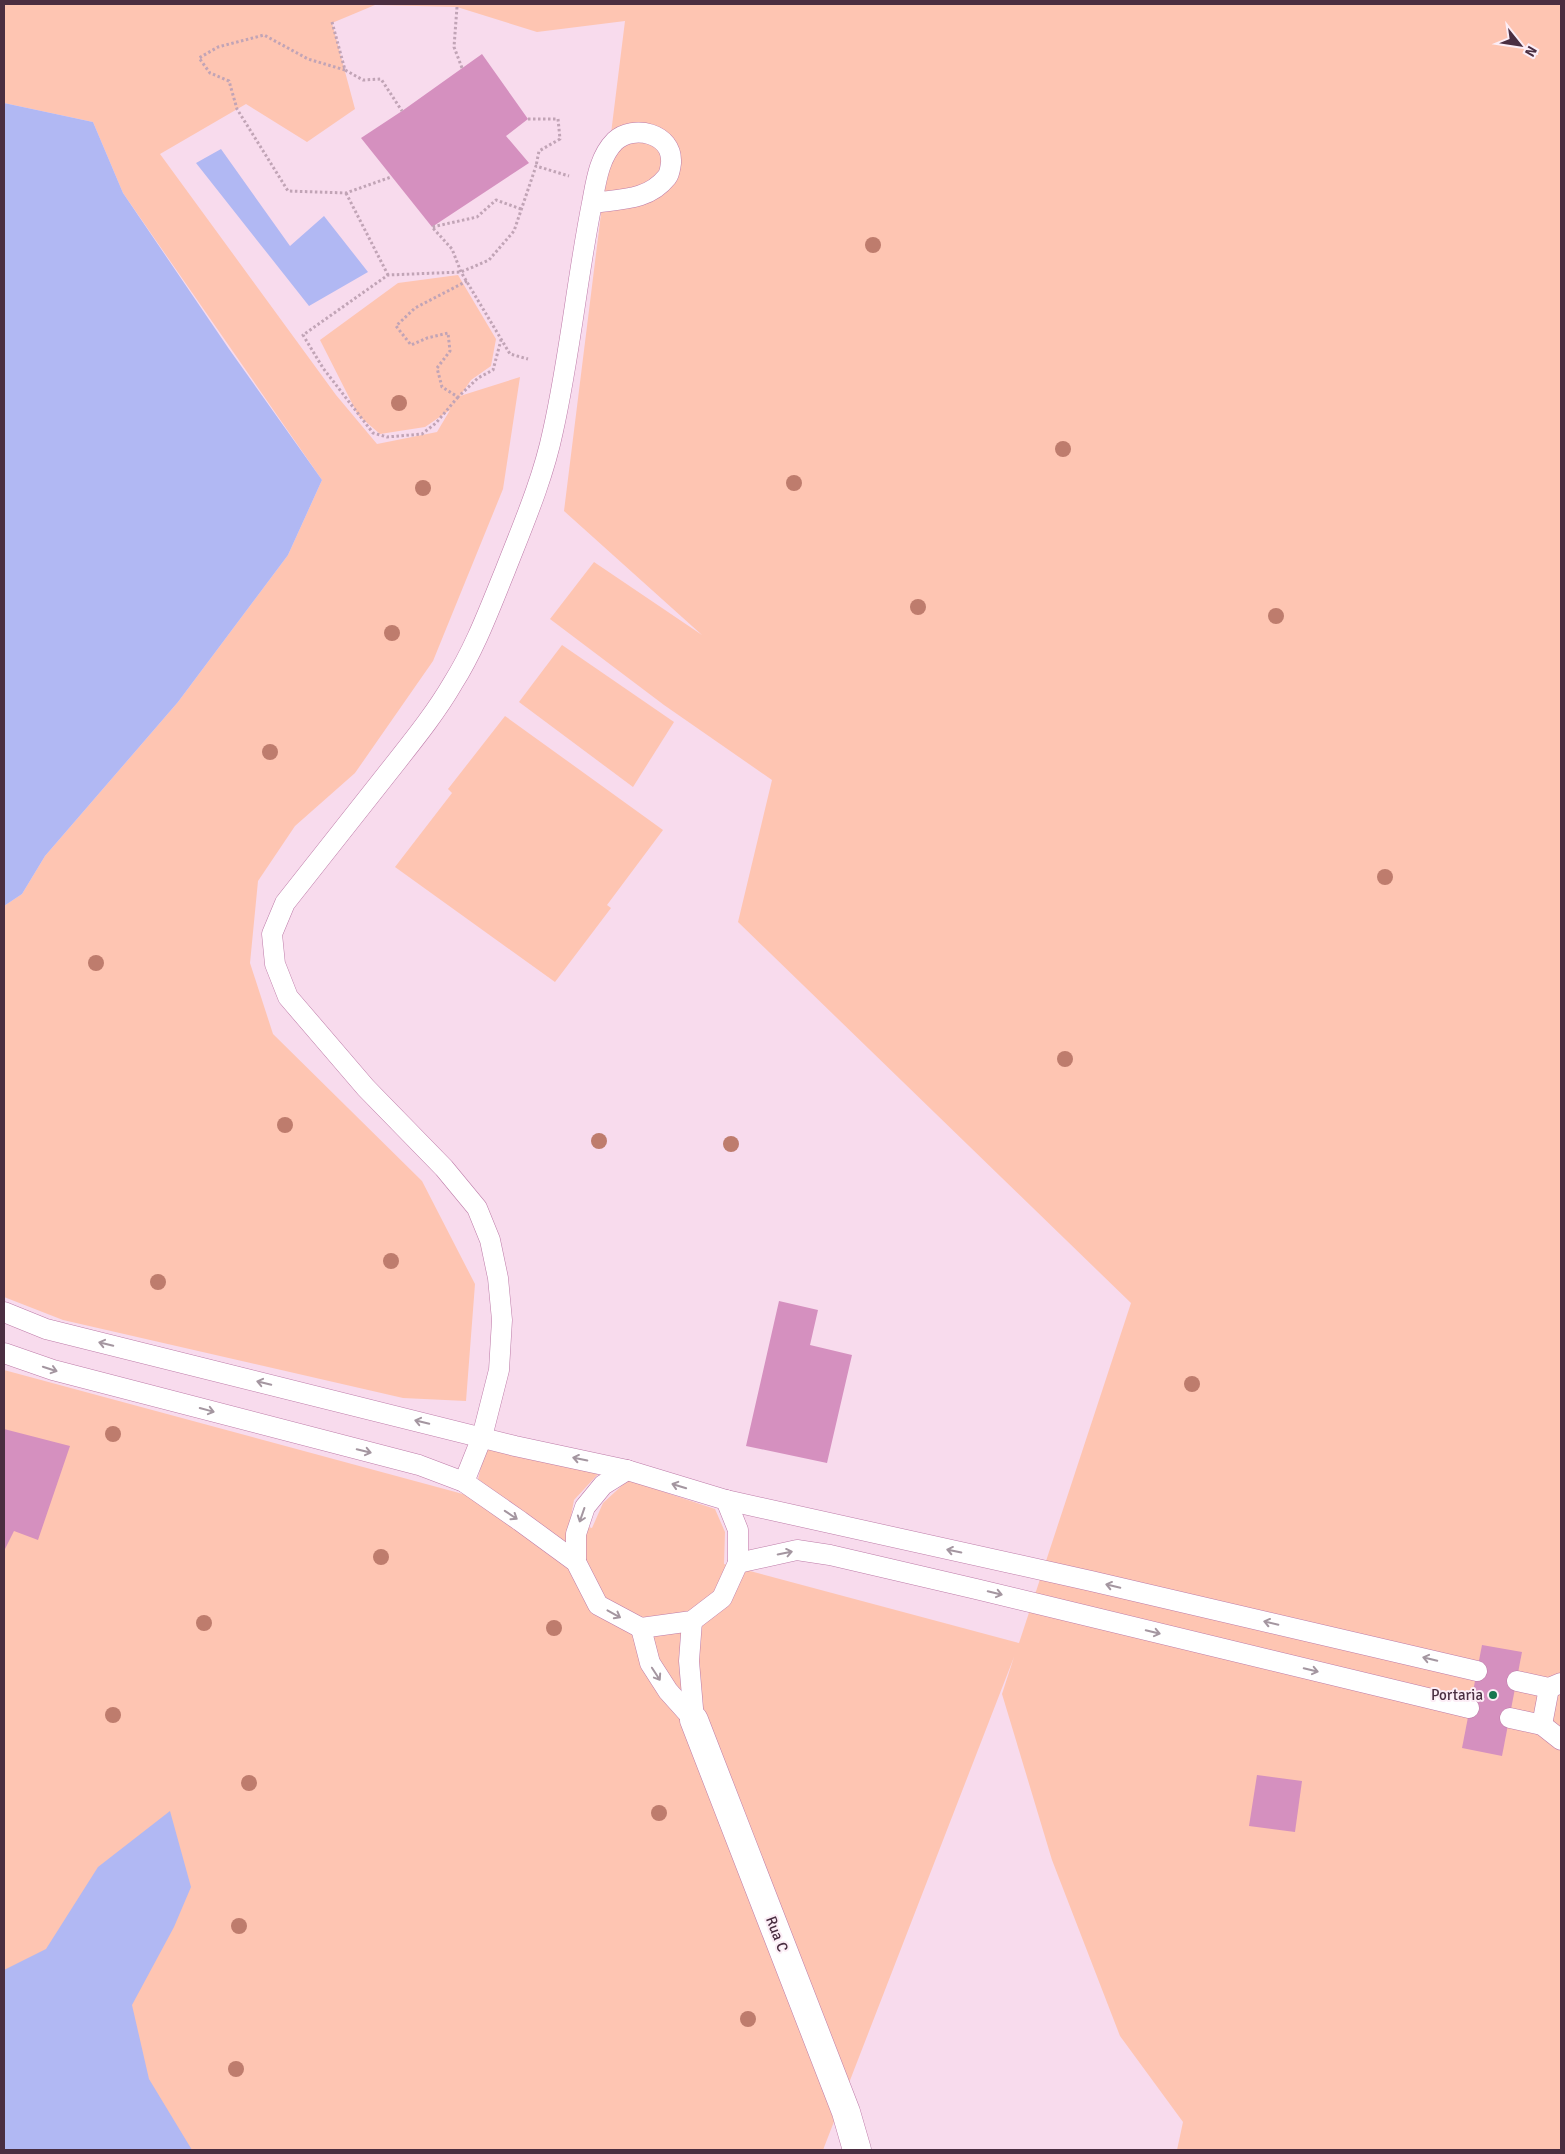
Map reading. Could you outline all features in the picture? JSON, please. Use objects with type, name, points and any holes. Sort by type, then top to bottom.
[{"type":"street","name":"Rua C","points":[[694,1720],[846,2112],[857,2150]]},
{"type":"lane","points":[[464,1482],[482,1437],[499,1370],[502,1320],[498,1278],[490,1240],[477,1208],[444,1168],[366,1088],[288,997],[275,964],[272,934],[285,903],[430,718],[454,683],[480,633],[531,507],[553,432],[569,342],[579,269],[594,194]]},
{"type":"lane","points":[[4,1312],[46,1329],[482,1437],[627,1470],[726,1500],[1100,1583],[1477,1671]]},
{"type":"lane","points":[[4,1352],[53,1370],[419,1465],[464,1482],[576,1562]]},
{"type":"lane","points":[[627,1470],[603,1484],[585,1507],[576,1534],[576,1562],[598,1605],[641,1628],[692,1621],[722,1598],[738,1563],[738,1530],[726,1500]]},
{"type":"lane","points":[[738,1563],[797,1550],[830,1555],[1469,1708]]},
{"type":"lane","points":[[692,1621],[689,1661],[694,1720]]},
{"type":"lane","points":[[641,1628],[650,1663],[668,1691],[694,1720]]},
{"type":"lane","points":[[1517,1681],[1555,1686],[1542,1725]]},
{"type":"lane","points":[[1510,1718],[1542,1725],[1561,1740]]},
{"type":"path","points":[[457,7],[454,47],[462,68]]},
{"type":"path","points":[[332,22],[344,70]]},
{"type":"path","points":[[391,176],[346,192],[288,191],[236,109],[229,81],[210,73],[199,58],[218,47],[264,35],[308,60],[344,70],[362,80],[381,79],[402,111]]},
{"type":"path","points":[[501,340],[493,370],[478,378],[458,397],[436,423],[422,434],[387,437],[373,433],[323,368],[303,335],[388,275],[461,272],[489,260],[514,231],[536,166],[539,151],[560,139],[558,119],[528,119]]},
{"type":"path","points":[[536,166],[594,194]]},
{"type":"path","points":[[346,192],[388,275]]},
{"type":"path","points":[[521,209],[496,200],[477,217],[432,227],[452,249],[461,272],[510,354],[528,359]]},
{"type":"path","points":[[458,397],[442,387],[437,368],[450,351],[448,332],[411,345],[396,326],[415,308],[467,281]]},
{"type":"shaded area","points":[[4,4],[1561,4],[1561,2150],[1177,2150],[1183,2122],[1120,2036],[1052,1860],[1002,1694],[1014,1657],[823,2150],[4,2150],[4,1370],[515,1508],[478,1479],[486,1446],[599,1473],[574,1500],[570,1522],[592,1528],[603,1503],[628,1480],[715,1509],[725,1532],[724,1564],[1019,1643],[1131,1303],[738,922],[772,780],[664,705],[550,619],[594,562],[702,635],[564,511],[625,21],[537,32],[457,7],[375,5],[332,23],[355,109],[307,142],[246,104],[160,154],[336,395],[377,444],[437,432],[450,410],[425,427],[380,434],[358,415],[320,340],[398,283],[458,275],[496,339],[491,366],[471,380],[460,396],[520,377],[503,489],[433,661],[355,773],[295,826],[258,881],[250,963],[273,1034],[422,1181],[475,1284],[466,1401],[403,1398],[63,1320],[4,1297],[4,906],[22,894],[45,856],[178,702],[288,555],[322,480],[123,193],[93,122],[4,103]]},
{"type":"shaded area","points":[[562,645],[674,722],[633,787],[519,702]]},
{"type":"shaded area","points":[[505,716],[663,830],[607,905],[611,908],[555,982],[395,867],[452,793],[448,789]]},
{"type":"water","points":[[4,103],[93,122],[123,193],[229,349],[322,480],[288,555],[178,702],[45,856],[22,894],[4,906]]},
{"type":"water","points":[[221,149],[290,246],[324,216],[368,272],[309,306],[196,163]]},
{"type":"water","points":[[170,1811],[191,1887],[174,1927],[132,2005],[149,2079],[192,2150],[4,2150],[4,1970],[46,1949],[98,1867]]},
{"type":"building","points":[[482,54],[528,119],[506,136],[529,163],[432,227],[361,138]]},
{"type":"building","points":[[779,1301],[818,1310],[810,1345],[852,1355],[827,1463],[746,1446]]},
{"type":"building","points":[[4,1429],[70,1446],[38,1540],[14,1531],[4,1551]]},
{"type":"building","name":"Portaria","points":[[1482,1645],[1522,1652],[1502,1756],[1462,1748]]},
{"type":"building","points":[[1257,1775],[1302,1781],[1295,1832],[1249,1826]]},
{"type":"place","name":"Portaria","points":[[1493,1695]]}]
